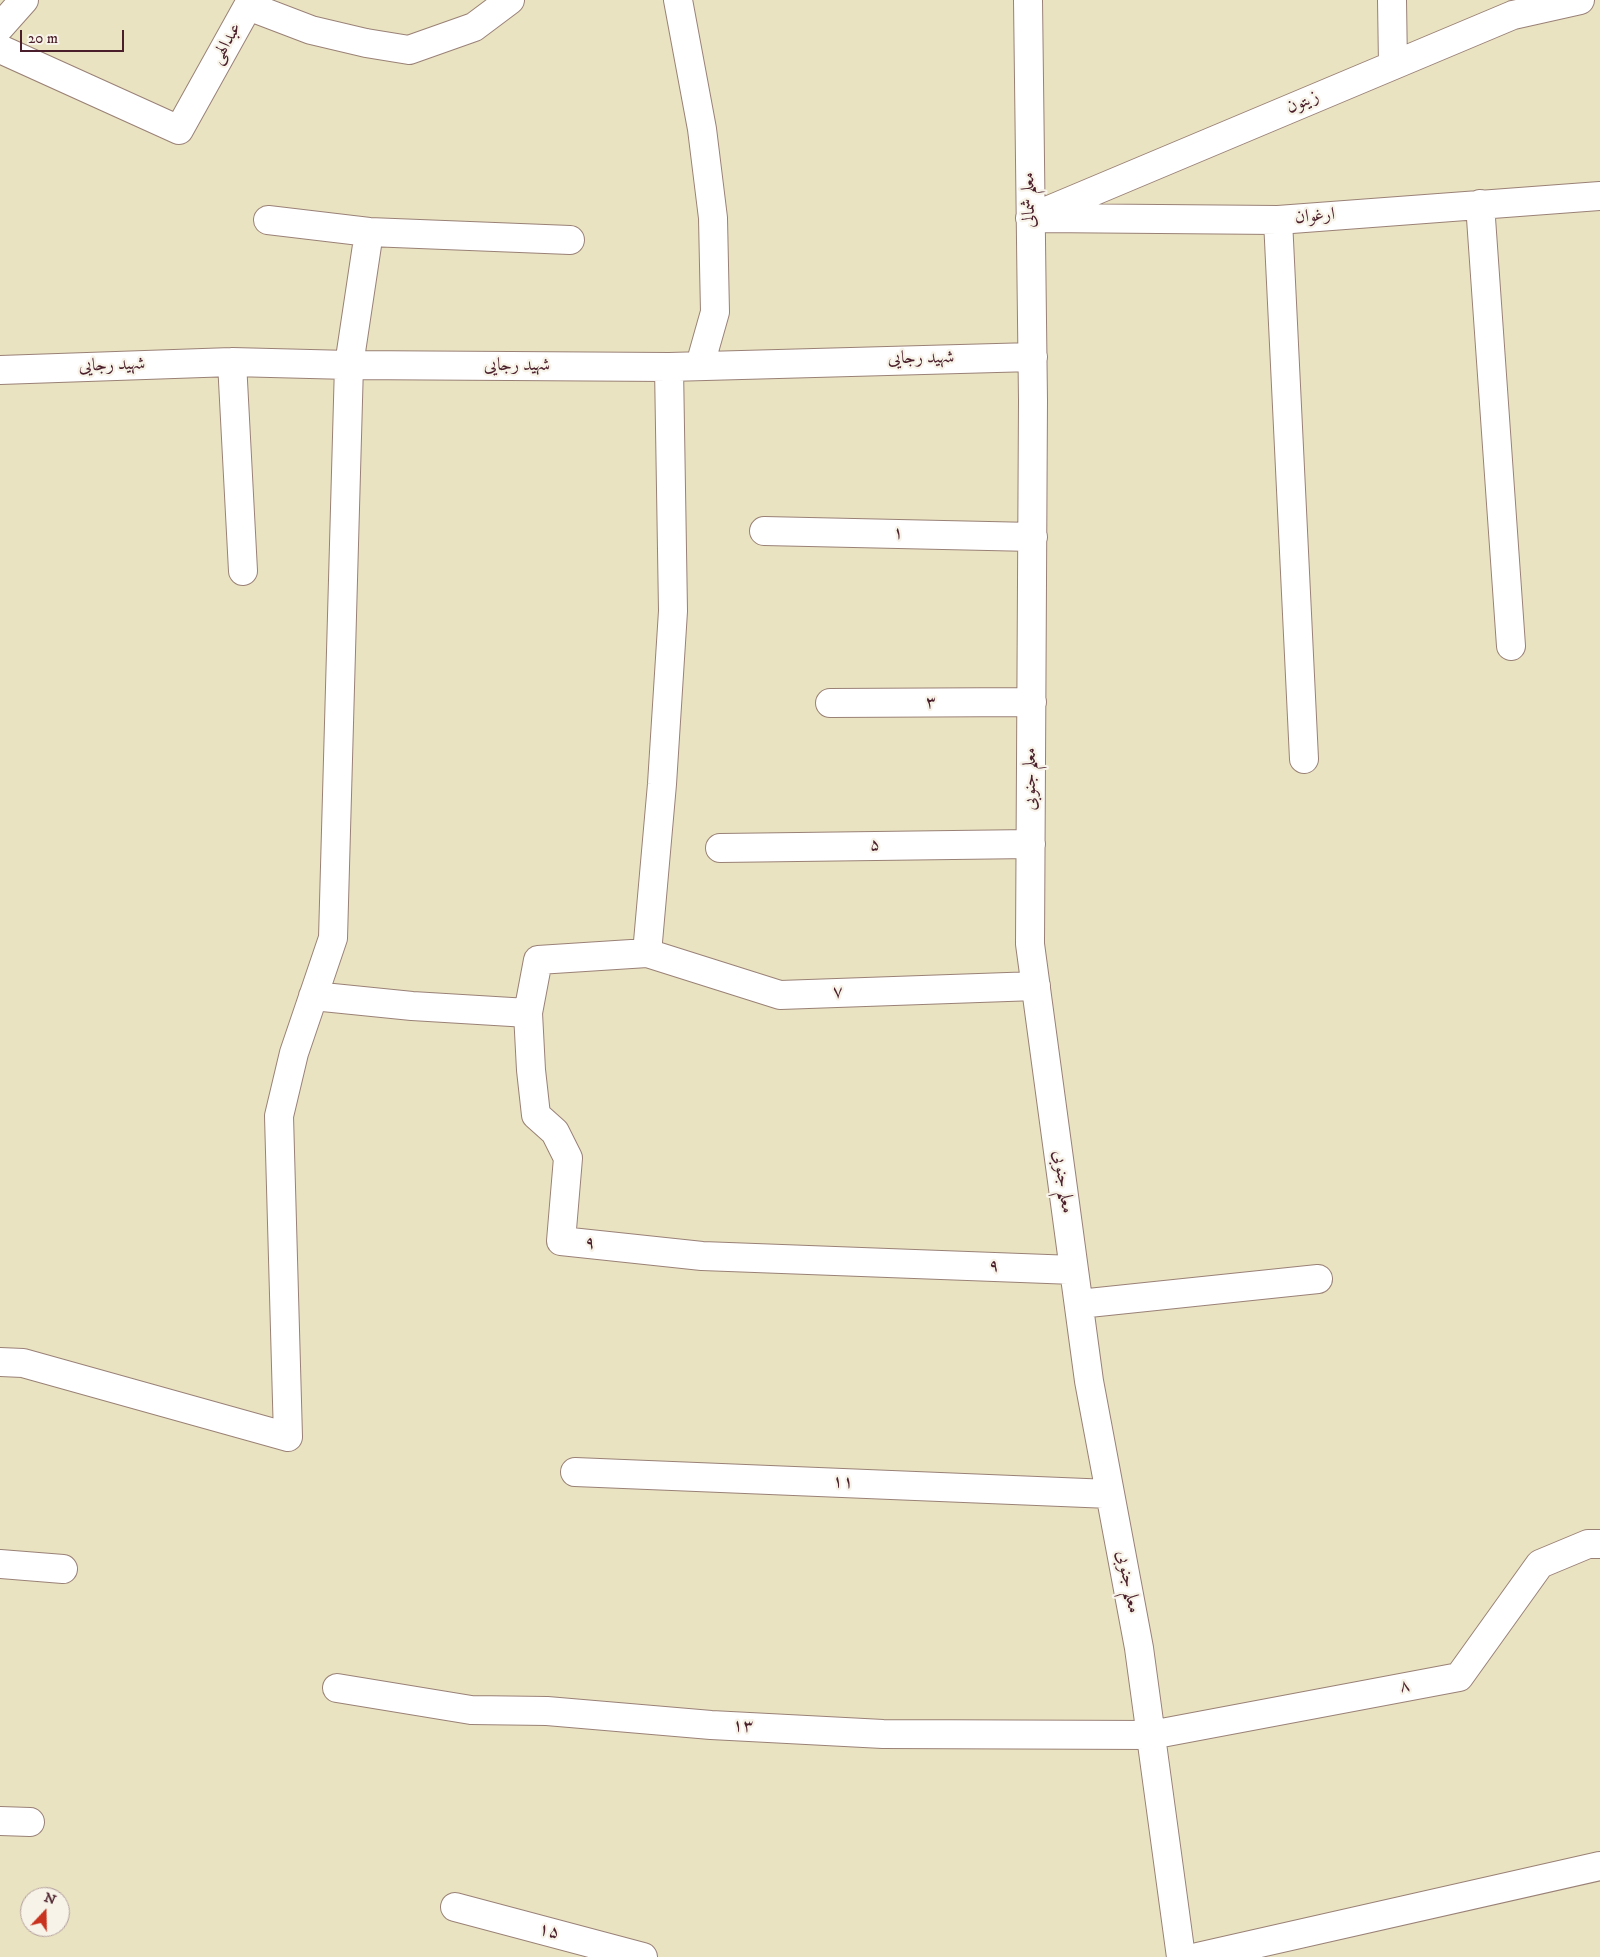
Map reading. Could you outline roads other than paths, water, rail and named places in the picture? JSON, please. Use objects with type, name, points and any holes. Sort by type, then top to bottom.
[{"type":"street","points":[[0,27],[24,0]]},
{"type":"street","name":"عبدالهی","points":[[0,49],[179,130],[248,6],[311,30],[366,43],[408,50],[474,27],[510,0]]},
{"type":"street","points":[[678,0],[702,129],[713,218],[715,312],[700,365]]},
{"type":"street","name":"معلم شمالی","points":[[1028,0],[1033,400]]},
{"type":"street","points":[[1392,0],[1394,65]]},
{"type":"street","name":"زیتون","points":[[1030,218],[1394,65],[1514,7],[1580,0]]},
{"type":"street","name":"ارغوان","points":[[1030,218],[1278,220],[1600,196]]},
{"type":"street","points":[[1480,204],[1511,646]]},
{"type":"street","points":[[268,220],[368,232],[570,240]]},
{"type":"street","points":[[1278,220],[1304,759]]},
{"type":"street","points":[[0,1362],[23,1363],[288,1437],[279,1116],[294,1053],[332,938],[349,365],[368,232]]},
{"type":"street","name":"شهید رجایی","points":[[0,370],[232,362],[349,365],[669,367],[1033,357]]},
{"type":"street","points":[[232,362],[242,571]]},
{"type":"street","points":[[313,996],[412,1006],[528,1013],[538,960],[647,952],[662,784],[673,611],[669,367]]},
{"type":"street","name":"معلم جنوبی","points":[[1033,400],[1030,944],[1089,1381],[1139,1648],[1180,1957]]},
{"type":"street","name":"۱","points":[[764,531],[1033,537]]},
{"type":"street","name":"۳","points":[[830,703],[1032,702]]},
{"type":"street","name":"۵","points":[[720,848],[1030,844]]},
{"type":"street","name":"۷","points":[[647,952],[780,995],[1036,986]]},
{"type":"street","name":"۹","points":[[528,1013],[530,1070],[536,1115],[555,1132],[568,1158],[561,1241],[702,1256],[1074,1270]]},
{"type":"street","points":[[1079,1304],[1318,1279]]},
{"type":"street","name":"۱۱","points":[[575,1472],[1110,1494]]},
{"type":"street","name":"۸","points":[[1151,1735],[1459,1677],[1540,1564],[1588,1544],[1600,1544]]},
{"type":"street","points":[[0,1564],[63,1569]]},
{"type":"street","name":"۱۳","points":[[337,1688],[471,1710],[547,1711],[711,1725],[883,1734],[1151,1735]]},
{"type":"street","points":[[0,1821],[30,1822]]},
{"type":"street","points":[[1198,1957],[1600,1866]]},
{"type":"street","name":"۱۵","points":[[455,1906],[643,1957]]}]
